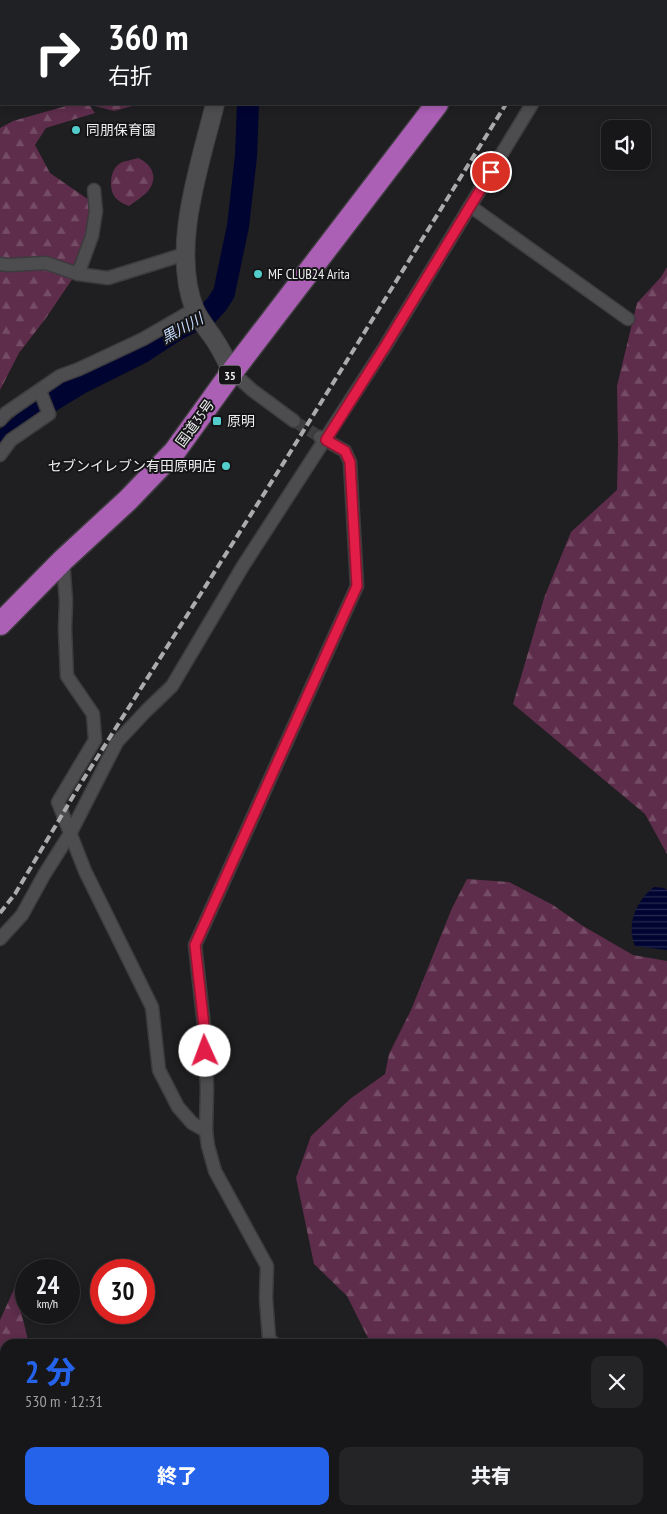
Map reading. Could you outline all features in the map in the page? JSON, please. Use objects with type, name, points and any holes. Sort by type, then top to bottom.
[{"type":"highway","name":"国道35号","points":[[0,624],[63,560],[128,500],[175,451],[232,372],[436,105]]},
{"type":"street","points":[[215,105],[187,221],[186,276],[195,309],[218,344],[232,372],[252,390],[294,421]]},
{"type":"street","points":[[0,939],[22,915],[44,874],[71,832],[116,742],[172,686],[323,438],[470,206],[531,105]]},
{"type":"street","points":[[78,274],[92,236],[96,211],[94,190]]},
{"type":"street","points":[[470,206],[628,319]]},
{"type":"street","points":[[0,264],[46,263],[78,274],[108,278],[185,254]]},
{"type":"street","points":[[0,420],[6,413],[60,376],[143,339],[195,309]]},
{"type":"street","points":[[0,455],[11,440],[49,414],[40,391]]},
{"type":"street","points":[[270,1339],[266,1298],[268,1266],[215,1171],[206,1132],[207,1088],[204,1026],[195,945],[357,586],[350,462],[345,451],[323,438]]},
{"type":"street","points":[[63,560],[66,601],[67,676],[93,714],[95,740],[58,802],[85,871],[152,1007],[159,1070],[178,1107],[192,1123],[206,1132]]},
{"type":"green space","points":[[69,105],[90,106],[95,113],[46,128],[35,145],[50,173],[89,200],[89,227],[73,278],[19,353],[0,390],[0,128],[13,121]]},
{"type":"green space","points":[[95,105],[136,105],[114,111]]},
{"type":"green space","points":[[138,158],[150,168],[153,181],[146,193],[129,206],[120,202],[115,197],[111,182],[113,172],[119,164]]},
{"type":"green space","points":[[667,267],[667,854],[645,814],[513,704],[544,598],[571,532],[617,490],[617,386],[637,303],[661,277]]},
{"type":"green space","points":[[467,879],[509,882],[553,905],[583,926],[633,955],[667,961],[667,1339],[370,1339],[347,1296],[314,1264],[296,1178],[311,1136],[350,1099],[385,1074],[389,1054],[411,1010],[452,908]]},
{"type":"green space","points":[[15,1287],[15,1324],[24,1324],[28,1339],[0,1339],[0,1320]]},
{"type":"water","points":[[654,887],[667,890],[667,950],[635,946],[632,938],[634,914],[642,899]]},
{"type":"waterway","name":"黒川川","points":[[0,444],[46,404],[79,384],[141,353],[176,330],[208,314],[217,304],[224,293],[238,226],[246,156],[248,105]]},
{"type":"tunnel","points":[[294,421],[320,437]]},
{"type":"railway","points":[[0,913],[15,894],[81,783],[286,459],[505,105]]},
{"type":"place","name":"同朋保育園","points":[[76,130]]},
{"type":"place","name":"MF CLUB24 Arita","points":[[258,274]]},
{"type":"place","name":"原明","points":[[217,421]]},
{"type":"place","name":"セブンイレブン有田原明店","points":[[226,466]]},
{"type":"route","points":[[205,1051],[195,945],[357,586],[350,462],[345,451],[326,440],[491,172]]}]
